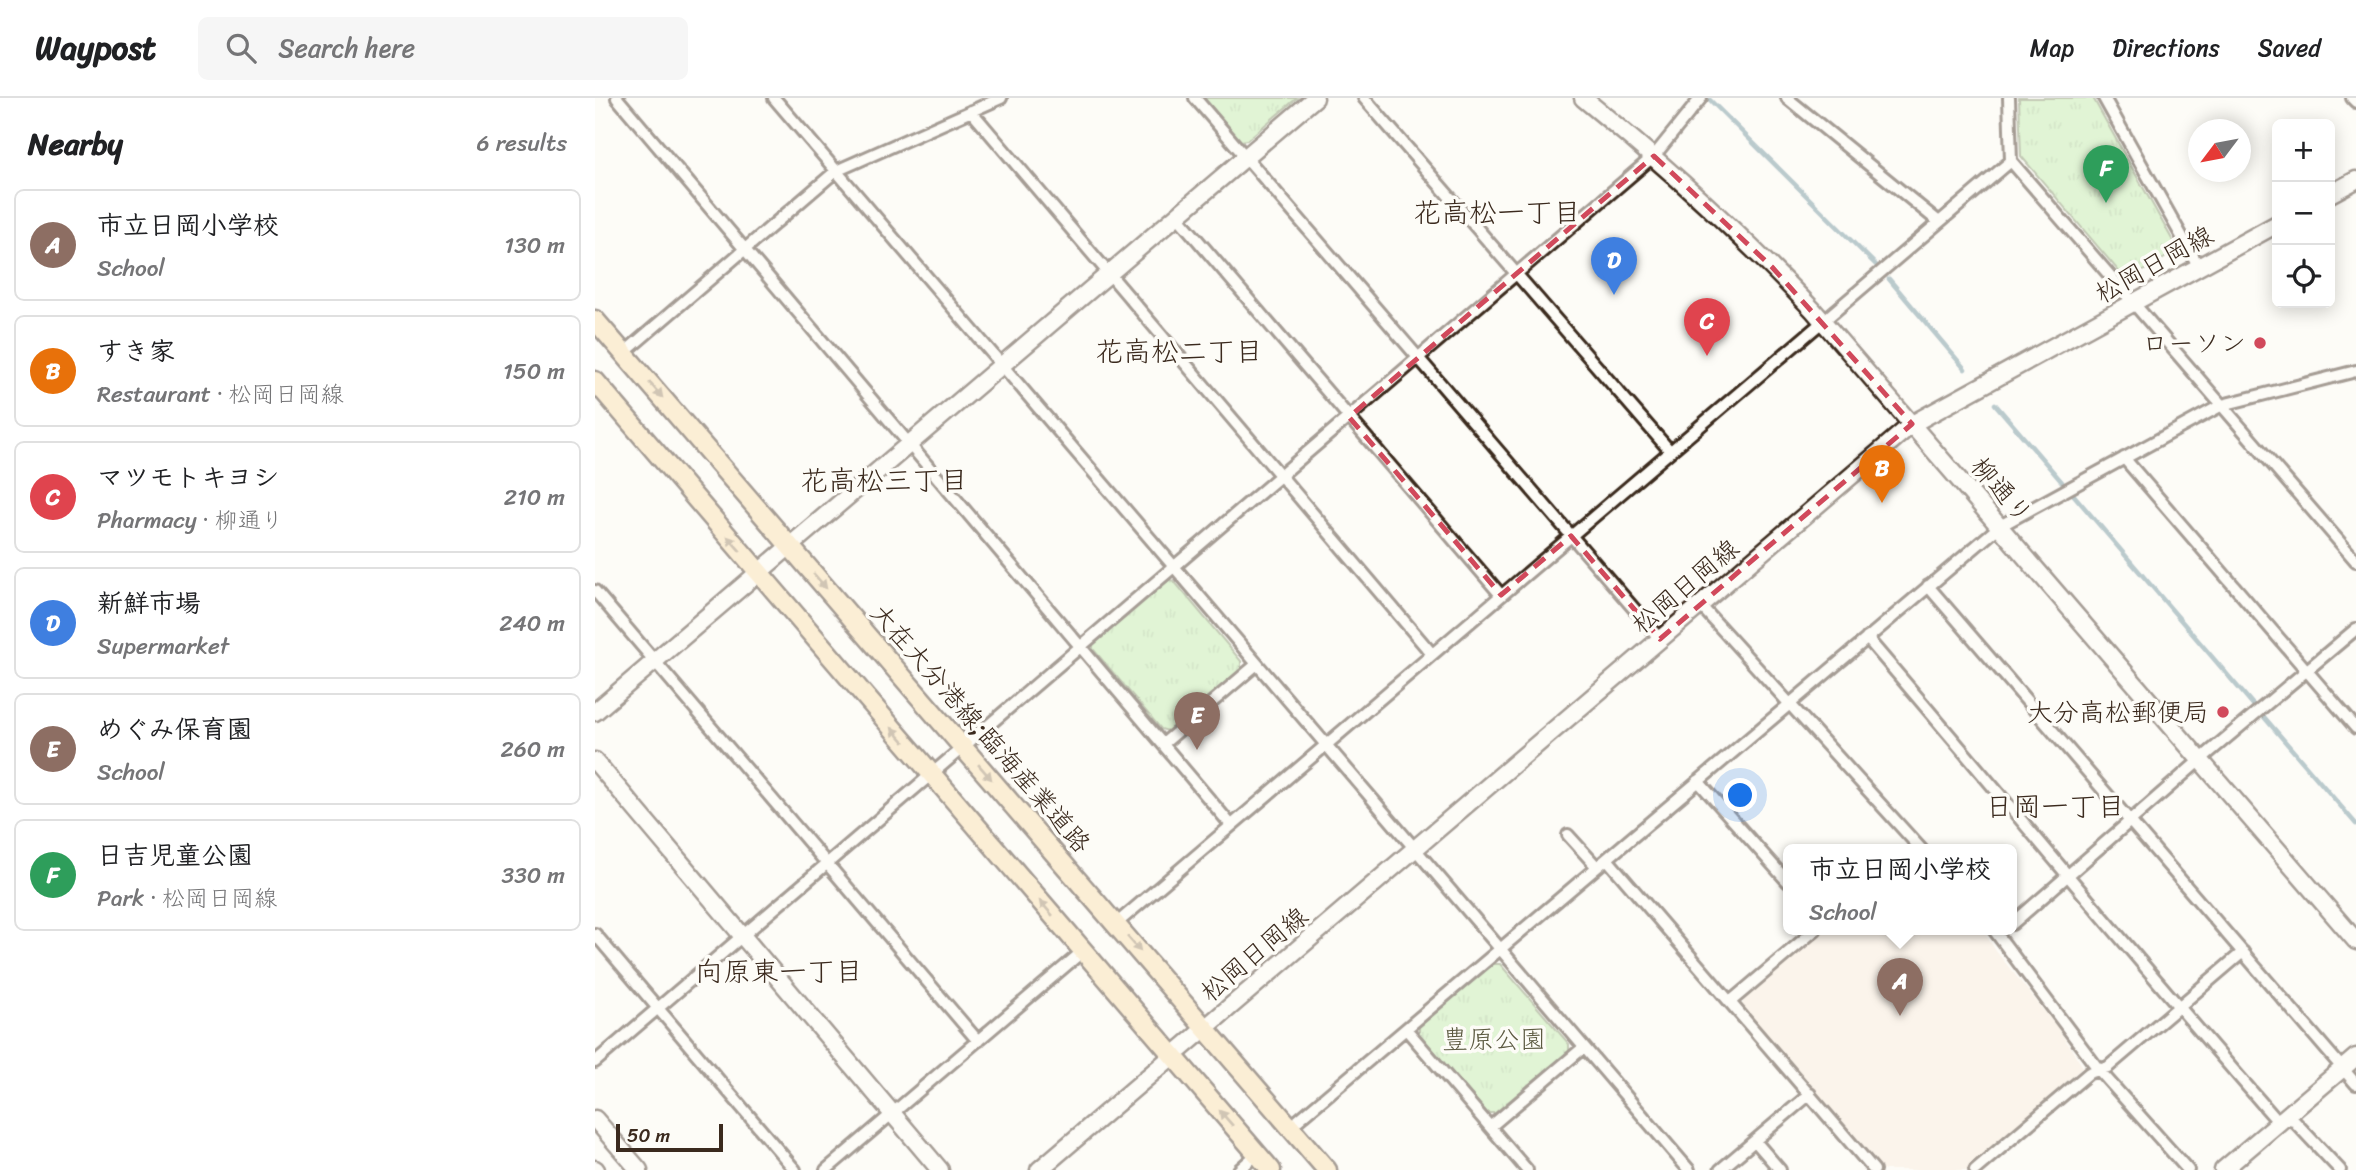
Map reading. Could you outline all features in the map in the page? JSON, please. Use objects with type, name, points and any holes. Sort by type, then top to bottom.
[{"type":"main road","name":"大在大分港線;臨海産業道路","points":[[595,320],[1327,1170]]},
{"type":"main road","points":[[595,381],[1271,1170]]},
{"type":"street","points":[[617,98],[1231,825]]},
{"type":"street","points":[[774,98],[1689,1170]]},
{"type":"street","points":[[624,353],[836,171],[1001,98]]},
{"type":"street","points":[[1195,98],[1660,639]]},
{"type":"street","points":[[595,712],[1315,98]]},
{"type":"street","points":[[1364,98],[1670,451]]},
{"type":"street","name":"柳通り","points":[[1583,98],[1654,156],[1772,267],[1823,321],[2356,941]]},
{"type":"street","points":[[595,1062],[1654,156],[1701,98]]},
{"type":"street","points":[[1787,98],[1939,222]]},
{"type":"street","points":[[2009,98],[2011,161],[2356,561]]},
{"type":"street","points":[[2104,98],[2199,267]]},
{"type":"street","points":[[2352,98],[2356,102]]},
{"type":"street","points":[[971,111],[1432,654]]},
{"type":"street","points":[[1116,923],[2011,161]]},
{"type":"street","points":[[2335,191],[2356,180]]},
{"type":"street","points":[[1177,216],[1501,595]]},
{"type":"street","name":"松岡日岡線","points":[[1038,1170],[1912,424],[2272,226]]},
{"type":"street","points":[[1290,1127],[2000,526],[2221,405],[2356,371]]},
{"type":"street","points":[[2124,458],[2356,728]]},
{"type":"street","points":[[1928,586],[2356,1084]]},
{"type":"street","points":[[595,591],[978,1041]]},
{"type":"street","points":[[1700,605],[1790,703],[1912,844]]},
{"type":"street","points":[[2017,920],[2200,760],[2356,629]]},
{"type":"street","points":[[1867,638],[2274,1117],[2294,1121],[2340,1170]]},
{"type":"street","points":[[1163,744],[1257,664]]},
{"type":"street","points":[[595,761],[940,1170]]},
{"type":"street","points":[[1698,781],[1783,877]]},
{"type":"street","points":[[1568,835],[1597,867]]},
{"type":"street","points":[[1607,859],[1874,1170]]},
{"type":"street","points":[[595,934],[795,1170]]},
{"type":"street","points":[[1730,1002],[1809,935]]},
{"type":"street","points":[[2001,935],[2099,1070],[2188,1170]]},
{"type":"street","points":[[826,1170],[1083,951]]},
{"type":"street","points":[[1975,1170],[2089,1073],[2108,1067],[2243,953]]},
{"type":"street","points":[[1406,1029],[1527,1170]]},
{"type":"street","points":[[1490,1127],[1584,1047]]},
{"type":"street","points":[[2235,1166],[2283,1119],[2356,1057]]},
{"type":"street","points":[[1720,1170],[1810,1094]]},
{"type":"street","points":[[595,1119],[639,1170]]},
{"type":"street","points":[[1755,1141],[1780,1170]]},
{"type":"street","points":[[1239,1170],[1257,1154]]},
{"type":"highlighted area","points":[[1654,156],[1772,267],[1912,424],[1660,639],[1571,536],[1501,595],[1349,417]]},
{"type":"shaded area","points":[[1819,935],[1986,935],[2057,1027],[2083,1067],[1966,1170],[1881,1170],[1742,1005],[1745,998]]},
{"type":"green space","points":[[1204,98],[1297,98],[1247,140],[1241,141]]},
{"type":"green space","points":[[2019,98],[2093,98],[2178,250],[2127,281],[2021,156]]},
{"type":"green space","points":[[1165,579],[1174,581],[1241,661],[1241,670],[1168,731],[1161,729],[1093,649],[1093,643]]},
{"type":"green space","name":"豊原公園","points":[[1493,964],[1500,964],[1569,1044],[1569,1051],[1495,1113],[1487,1113],[1419,1034],[1419,1027]]},
{"type":"waterway","points":[[1710,100],[1876,265]]},
{"type":"waterway","points":[[1889,279],[1965,369]]},
{"type":"waterway","points":[[1995,404],[2062,482]]},
{"type":"waterway","points":[[2072,493],[2255,707]]},
{"type":"waterway","points":[[2264,717],[2356,824]]},
{"type":"place","name":"日吉児童公園","points":[[2106,203]]},
{"type":"place","name":"新鮮市場","points":[[1614,295]]},
{"type":"place","name":"ローソン","points":[[2260,343]]},
{"type":"place","name":"マツモトキヨシ","points":[[1707,356]]},
{"type":"place","name":"すき家","points":[[1882,503]]},
{"type":"place","name":"大分高松郵便局","points":[[2223,712]]},
{"type":"place","name":"めぐみ保育園","points":[[1197,750]]},
{"type":"place","name":"市立日岡小学校","points":[[1900,1016]]},
{"type":"district","name":"花高松一丁目","points":[[1497,212]]},
{"type":"district","name":"花高松二丁目","points":[[1179,351]]},
{"type":"district","name":"花高松三丁目","points":[[884,480]]},
{"type":"district","name":"日岡一丁目","points":[[2055,806]]},
{"type":"district","name":"向原東一丁目","points":[[779,971]]}]
